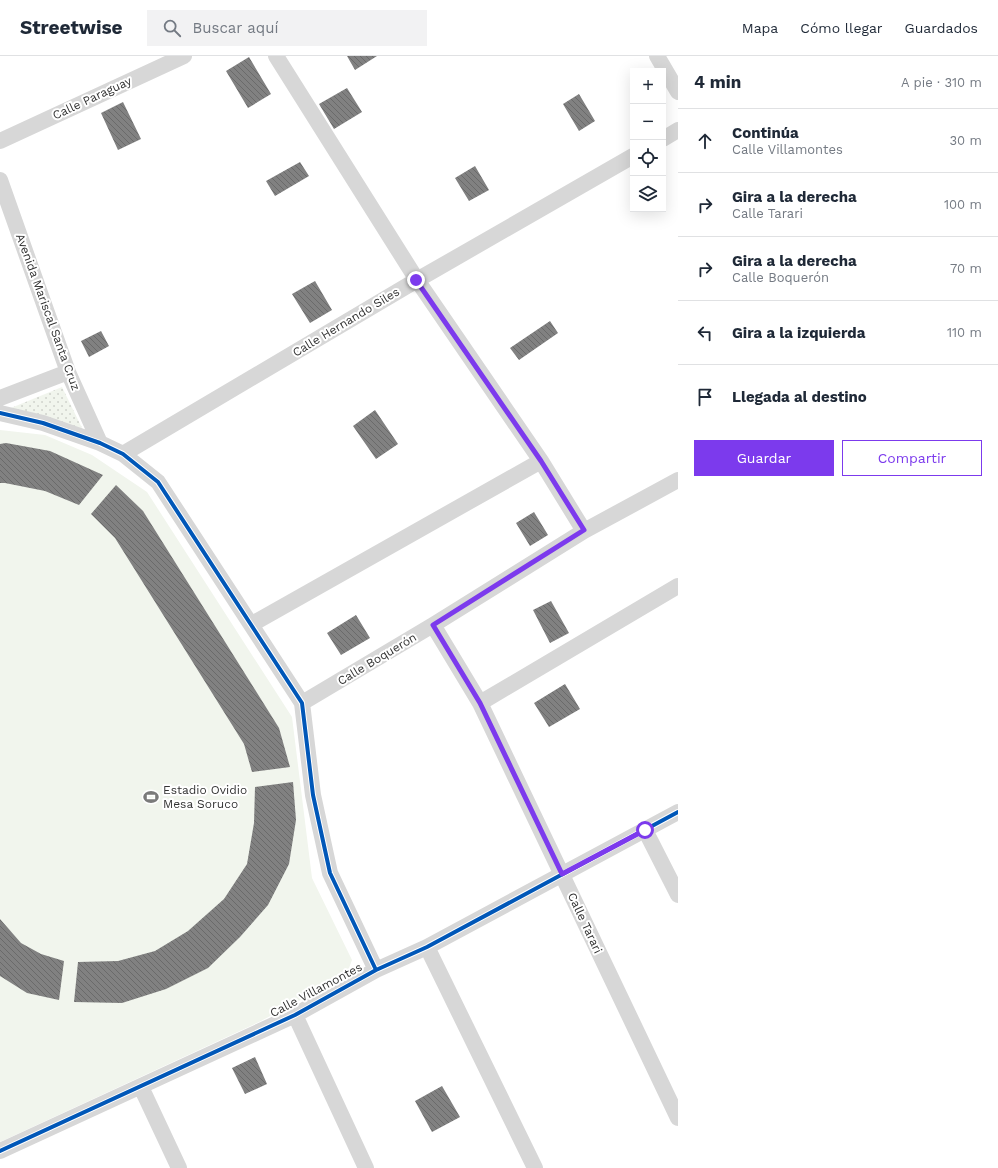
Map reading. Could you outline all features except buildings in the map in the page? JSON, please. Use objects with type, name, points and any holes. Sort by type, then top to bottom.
[{"type":"street","name":"Calle Paraguay","points":[[0,141],[184,56]]},
{"type":"street","points":[[276,56],[416,280],[541,461],[584,530]]},
{"type":"street","points":[[657,56],[678,92]]},
{"type":"street","points":[[666,137],[678,130]]},
{"type":"street","name":"Calle Hernando Siles","points":[[123,454],[416,280],[630,158]]},
{"type":"street","name":"Avenida Mariscal Santa Cruz","points":[[0,180],[68,372],[100,443]]},
{"type":"street","points":[[0,398],[68,372]]},
{"type":"street","points":[[0,413],[43,424],[100,443],[123,454],[158,482],[252,624],[302,703],[313,795],[330,873],[376,970]]},
{"type":"street","points":[[252,624],[541,461]]},
{"type":"street","name":"Calle Boquerón","points":[[302,703],[433,625],[584,530],[676,485]]},
{"type":"street","points":[[480,703],[678,586]]},
{"type":"street","name":"Calle Tarari","points":[[433,625],[480,703],[678,1118]]},
{"type":"street","name":"Calle Villamontes","points":[[0,1151],[295,1015],[376,970],[427,947],[678,812]]},
{"type":"street","points":[[645,830],[678,895]]},
{"type":"street","points":[[427,947],[535,1168]]},
{"type":"street","points":[[295,1015],[366,1168]]},
{"type":"street","points":[[141,1087],[179,1168]]},
{"type":"shaded area","points":[[62,387],[83,430],[11,408]]},
{"type":"shaded area","name":"Estadio Ovidio Mesa Soruco","points":[[0,430],[45,435],[92,455],[147,492],[292,717],[312,878],[352,960],[346,976],[259,1022],[0,1142]]},
{"type":"cycle path","points":[[0,413],[43,423],[100,443],[123,454],[158,482],[302,703],[313,795],[330,873],[376,970]]},
{"type":"cycle path","points":[[0,1151],[295,1015],[376,970],[427,947],[678,812]]},
{"type":"place","name":"Estadio Ovidio Mesa Soruco","points":[[151,797]]},
{"type":"route","points":[[416,280],[541,461],[584,530],[433,625],[480,703],[562,874],[645,830]]}]
